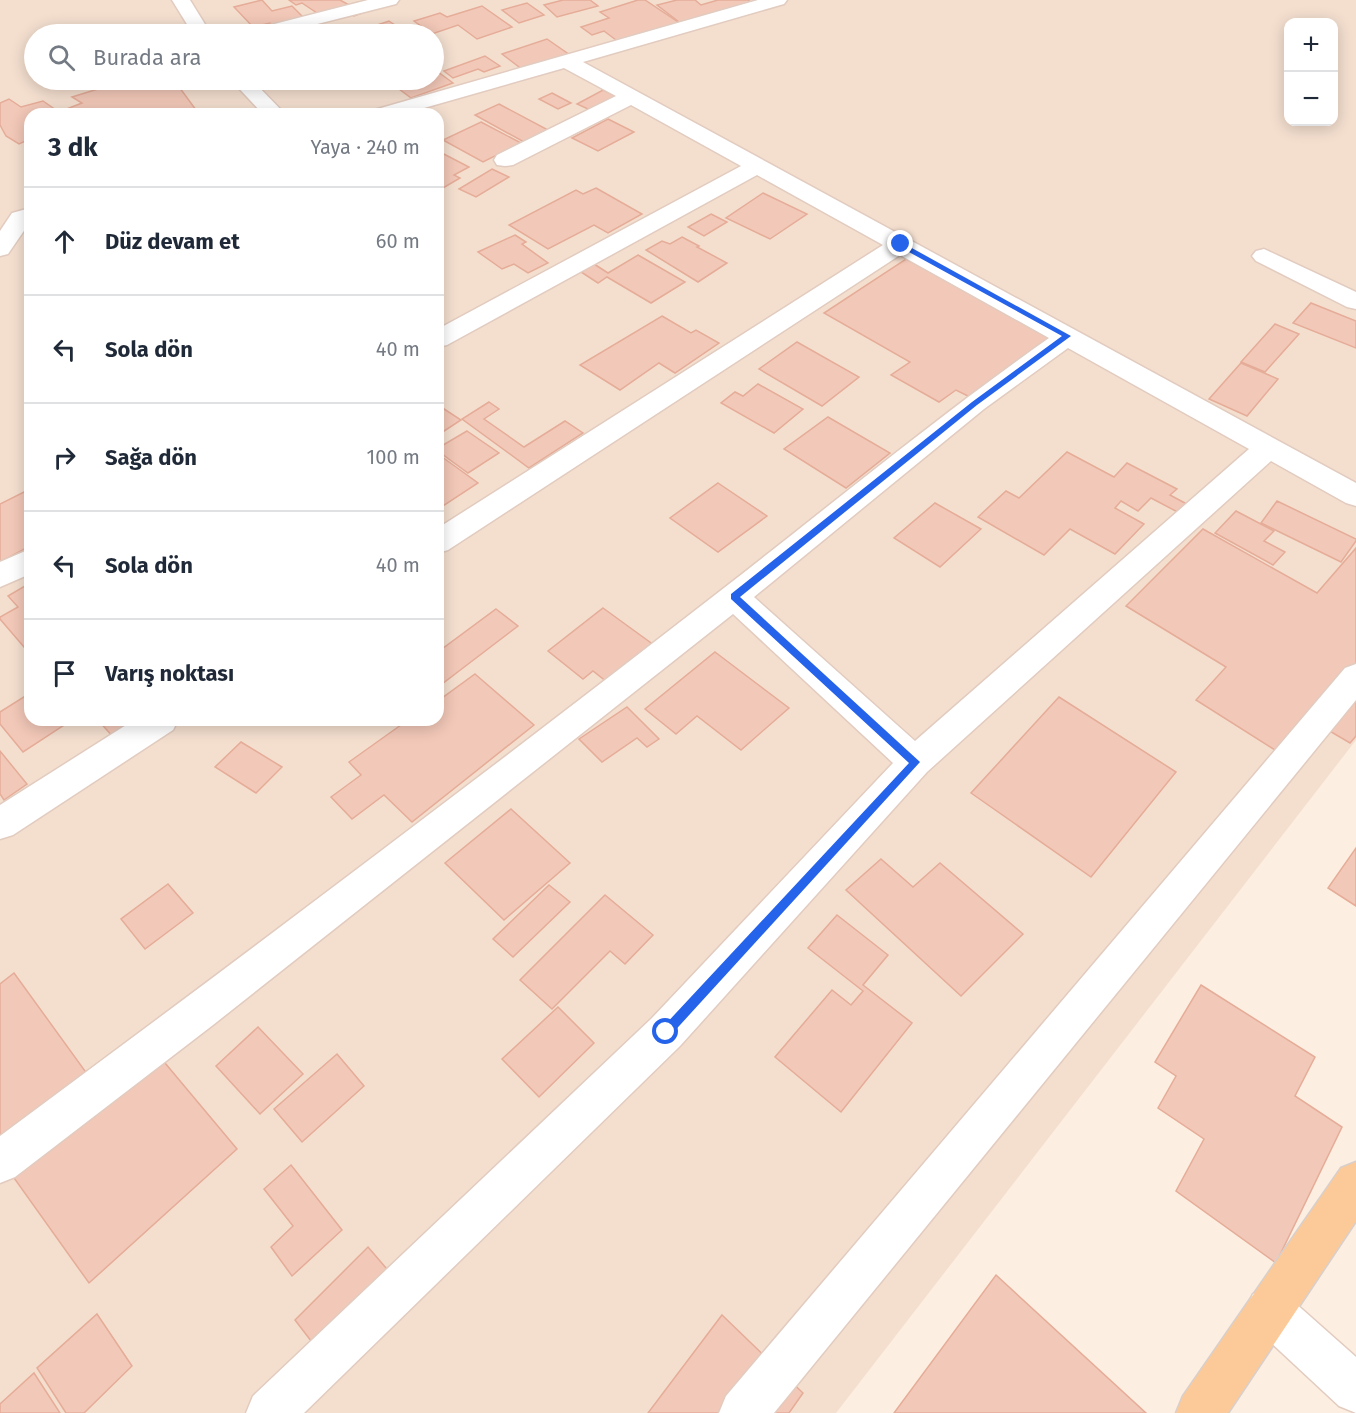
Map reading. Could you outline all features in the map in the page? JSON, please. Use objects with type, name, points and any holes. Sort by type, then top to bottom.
[{"type":"main road","points":[[1200,1413],[1356,1183]]},
{"type":"street","points":[[181,0],[196,24]]},
{"type":"street","points":[[297,24],[390,0]]},
{"type":"street","points":[[402,108],[778,0]]},
{"type":"street","points":[[567,60],[1356,495]]},
{"type":"street","points":[[251,90],[269,108]]},
{"type":"street","points":[[505,160],[632,97]]},
{"type":"street","points":[[444,336],[758,166]]},
{"type":"street","points":[[0,249],[17,217]]},
{"type":"street","points":[[444,538],[901,244]]},
{"type":"street","points":[[1264,256],[1356,302]]},
{"type":"street","points":[[0,1161],[199,1012],[734,597],[975,403],[1068,336]]},
{"type":"street","points":[[270,1413],[666,1032],[915,762],[1268,448]]},
{"type":"street","points":[[0,576],[24,563]]},
{"type":"street","points":[[734,597],[915,762]]},
{"type":"street","points":[[743,1413],[1356,677]]},
{"type":"street","points":[[0,824],[152,726]]},
{"type":"street","points":[[1269,1310],[1356,1389]]},
{"type":"shaded area","points":[[0,0],[1356,0],[1356,740],[836,1413],[0,1413]]},
{"type":"building","points":[[262,0],[272,11],[292,6],[307,21],[295,24],[250,24],[234,7]]},
{"type":"building","points":[[289,0],[340,0],[349,5],[358,2],[370,10],[354,16],[345,10],[323,17],[302,3],[296,5]]},
{"type":"building","points":[[563,0],[590,0],[598,6],[557,17],[544,5]]},
{"type":"building","points":[[638,0],[645,0],[684,26],[624,46],[604,31],[592,35],[581,27],[609,18],[600,12]]},
{"type":"building","points":[[677,0],[695,0],[701,5],[718,0],[748,0],[754,4],[683,25],[657,5]]},
{"type":"building","points":[[527,3],[544,15],[519,23],[502,10]]},
{"type":"building","points":[[482,6],[512,27],[477,39],[458,25],[444,30],[444,24],[418,24],[414,21],[440,13],[447,17]]},
{"type":"building","points":[[547,39],[570,55],[523,70],[502,54]]},
{"type":"building","points":[[485,56],[500,66],[484,72],[478,69],[453,78],[444,71]]},
{"type":"building","points":[[444,76],[453,83],[444,86]]},
{"type":"building","points":[[95,90],[181,90],[195,108],[69,108],[82,103],[72,97]]},
{"type":"building","points":[[400,90],[433,90],[411,98]]},
{"type":"building","points":[[603,90],[616,96],[590,110],[577,104]]},
{"type":"building","points":[[552,93],[571,103],[558,109],[539,99]]},
{"type":"building","points":[[9,99],[21,107],[43,101],[53,108],[24,108],[24,142],[19,144],[6,136],[0,125],[0,103]]},
{"type":"building","points":[[499,104],[548,130],[524,142],[475,115]]},
{"type":"building","points":[[608,119],[634,132],[598,151],[572,138]]},
{"type":"building","points":[[481,122],[521,143],[483,162],[444,140]]},
{"type":"building","points":[[444,154],[469,167],[454,175],[460,178],[444,187]]},
{"type":"building","points":[[492,169],[509,177],[476,197],[459,189]]},
{"type":"building","points":[[596,188],[642,214],[608,233],[594,225],[548,249],[509,225],[576,190],[583,194]]},
{"type":"building","points":[[763,193],[807,214],[770,239],[726,218]]},
{"type":"building","points":[[711,214],[727,222],[704,236],[688,227]]},
{"type":"building","points":[[515,235],[526,242],[522,244],[548,263],[528,273],[514,264],[502,269],[478,252]]},
{"type":"building","points":[[682,237],[727,263],[698,282],[646,250],[662,241],[670,244]]},
{"type":"building","points":[[638,255],[685,282],[651,303],[607,277],[598,283],[581,272],[594,264],[608,273]]},
{"type":"building","points":[[906,259],[1057,337],[976,400],[956,390],[939,402],[891,375],[910,362],[824,313]]},
{"type":"building","points":[[1311,303],[1356,321],[1356,348],[1293,323]]},
{"type":"building","points":[[662,316],[691,333],[696,330],[719,343],[675,373],[659,363],[620,390],[580,365]]},
{"type":"building","points":[[1275,324],[1299,334],[1265,372],[1241,362]]},
{"type":"building","points":[[797,342],[859,377],[822,406],[759,369]]},
{"type":"building","points":[[1241,363],[1278,379],[1247,416],[1209,399]]},
{"type":"building","points":[[758,384],[803,409],[774,433],[721,403],[735,392],[743,396]]},
{"type":"building","points":[[489,402],[499,409],[484,419],[524,447],[565,421],[583,433],[529,468],[462,419]]},
{"type":"building","points":[[444,409],[461,420],[444,431]]},
{"type":"building","points":[[828,417],[890,453],[846,488],[784,449]]},
{"type":"building","points":[[467,431],[499,453],[468,473],[444,455],[444,444]]},
{"type":"building","points":[[1067,452],[1114,477],[1127,463],[1177,489],[1170,495],[1196,509],[1187,517],[1151,498],[1138,511],[1121,501],[1115,508],[1144,524],[1115,554],[1070,529],[1044,555],[978,517],[1006,491],[1019,498]]},
{"type":"building","points":[[444,458],[478,483],[444,505]]},
{"type":"building","points":[[718,483],[767,516],[718,552],[670,518]]},
{"type":"building","points":[[24,492],[24,549],[0,562],[0,504]]},
{"type":"building","points":[[1277,501],[1356,541],[1341,562],[1261,523]]},
{"type":"building","points":[[935,503],[981,529],[940,567],[894,538]]},
{"type":"building","points":[[1236,511],[1274,531],[1264,541],[1285,552],[1273,565],[1215,533]]},
{"type":"building","points":[[1203,529],[1317,593],[1356,548],[1356,736],[1350,743],[1311,720],[1283,755],[1196,700],[1226,667],[1126,606]]},
{"type":"building","points":[[24,587],[24,647],[0,619],[18,607],[8,596]]},
{"type":"building","points":[[603,608],[658,648],[612,686],[593,671],[583,679],[548,651]]},
{"type":"building","points":[[496,609],[518,626],[444,682],[444,648]]},
{"type":"building","points":[[715,652],[789,708],[741,750],[697,716],[676,734],[645,709]]},
{"type":"building","points":[[475,674],[534,725],[412,822],[384,795],[352,819],[331,797],[361,775],[349,762],[400,726],[444,726],[444,697]]},
{"type":"building","points":[[24,697],[24,726],[63,726],[23,752],[0,724],[0,712]]},
{"type":"building","points":[[1059,697],[1176,772],[1091,877],[971,793]]},
{"type":"building","points":[[627,707],[659,739],[647,747],[637,738],[602,762],[579,739]]},
{"type":"building","points":[[103,726],[133,726],[114,738]]},
{"type":"building","points":[[241,742],[282,767],[256,793],[215,767]]},
{"type":"building","points":[[0,751],[27,784],[4,800],[0,794]]},
{"type":"building","points":[[511,809],[570,863],[504,920],[445,863]]},
{"type":"building","points":[[1356,848],[1356,906],[1328,888]]},
{"type":"building","points":[[881,859],[913,887],[940,863],[1023,934],[961,996],[846,890]]},
{"type":"building","points":[[168,884],[193,913],[145,949],[121,919]]},
{"type":"building","points":[[549,885],[570,902],[513,957],[493,939]]},
{"type":"building","points":[[605,895],[653,935],[625,964],[610,951],[552,1009],[520,980]]},
{"type":"building","points":[[837,915],[888,955],[863,985],[912,1023],[841,1112],[775,1057],[832,990],[851,1005],[863,991],[808,948]]},
{"type":"building","points":[[14,973],[93,1082],[0,1154],[0,984]]},
{"type":"building","points":[[1201,985],[1315,1057],[1295,1096],[1342,1127],[1276,1263],[1176,1191],[1204,1139],[1158,1108],[1176,1076],[1155,1062]]},
{"type":"building","points":[[558,1007],[594,1043],[539,1097],[502,1059]]},
{"type":"building","points":[[258,1027],[303,1074],[260,1114],[216,1066]]},
{"type":"building","points":[[337,1054],[364,1086],[302,1142],[274,1109]]},
{"type":"building","points":[[160,1057],[237,1149],[89,1283],[14,1178]]},
{"type":"building","points":[[291,1165],[342,1230],[292,1276],[271,1247],[293,1226],[264,1189]]},
{"type":"building","points":[[368,1247],[399,1283],[325,1359],[295,1320]]},
{"type":"building","points":[[996,1275],[1146,1413],[894,1413]]},
{"type":"building","points":[[97,1314],[132,1366],[84,1413],[66,1413],[37,1368]]},
{"type":"building","points":[[722,1315],[803,1393],[789,1413],[648,1413]]},
{"type":"building","points":[[34,1373],[60,1413],[0,1413],[0,1404]]},
{"type":"route","points":[[666,1032],[915,762],[734,597],[975,403],[1068,336],[901,244]]}]
